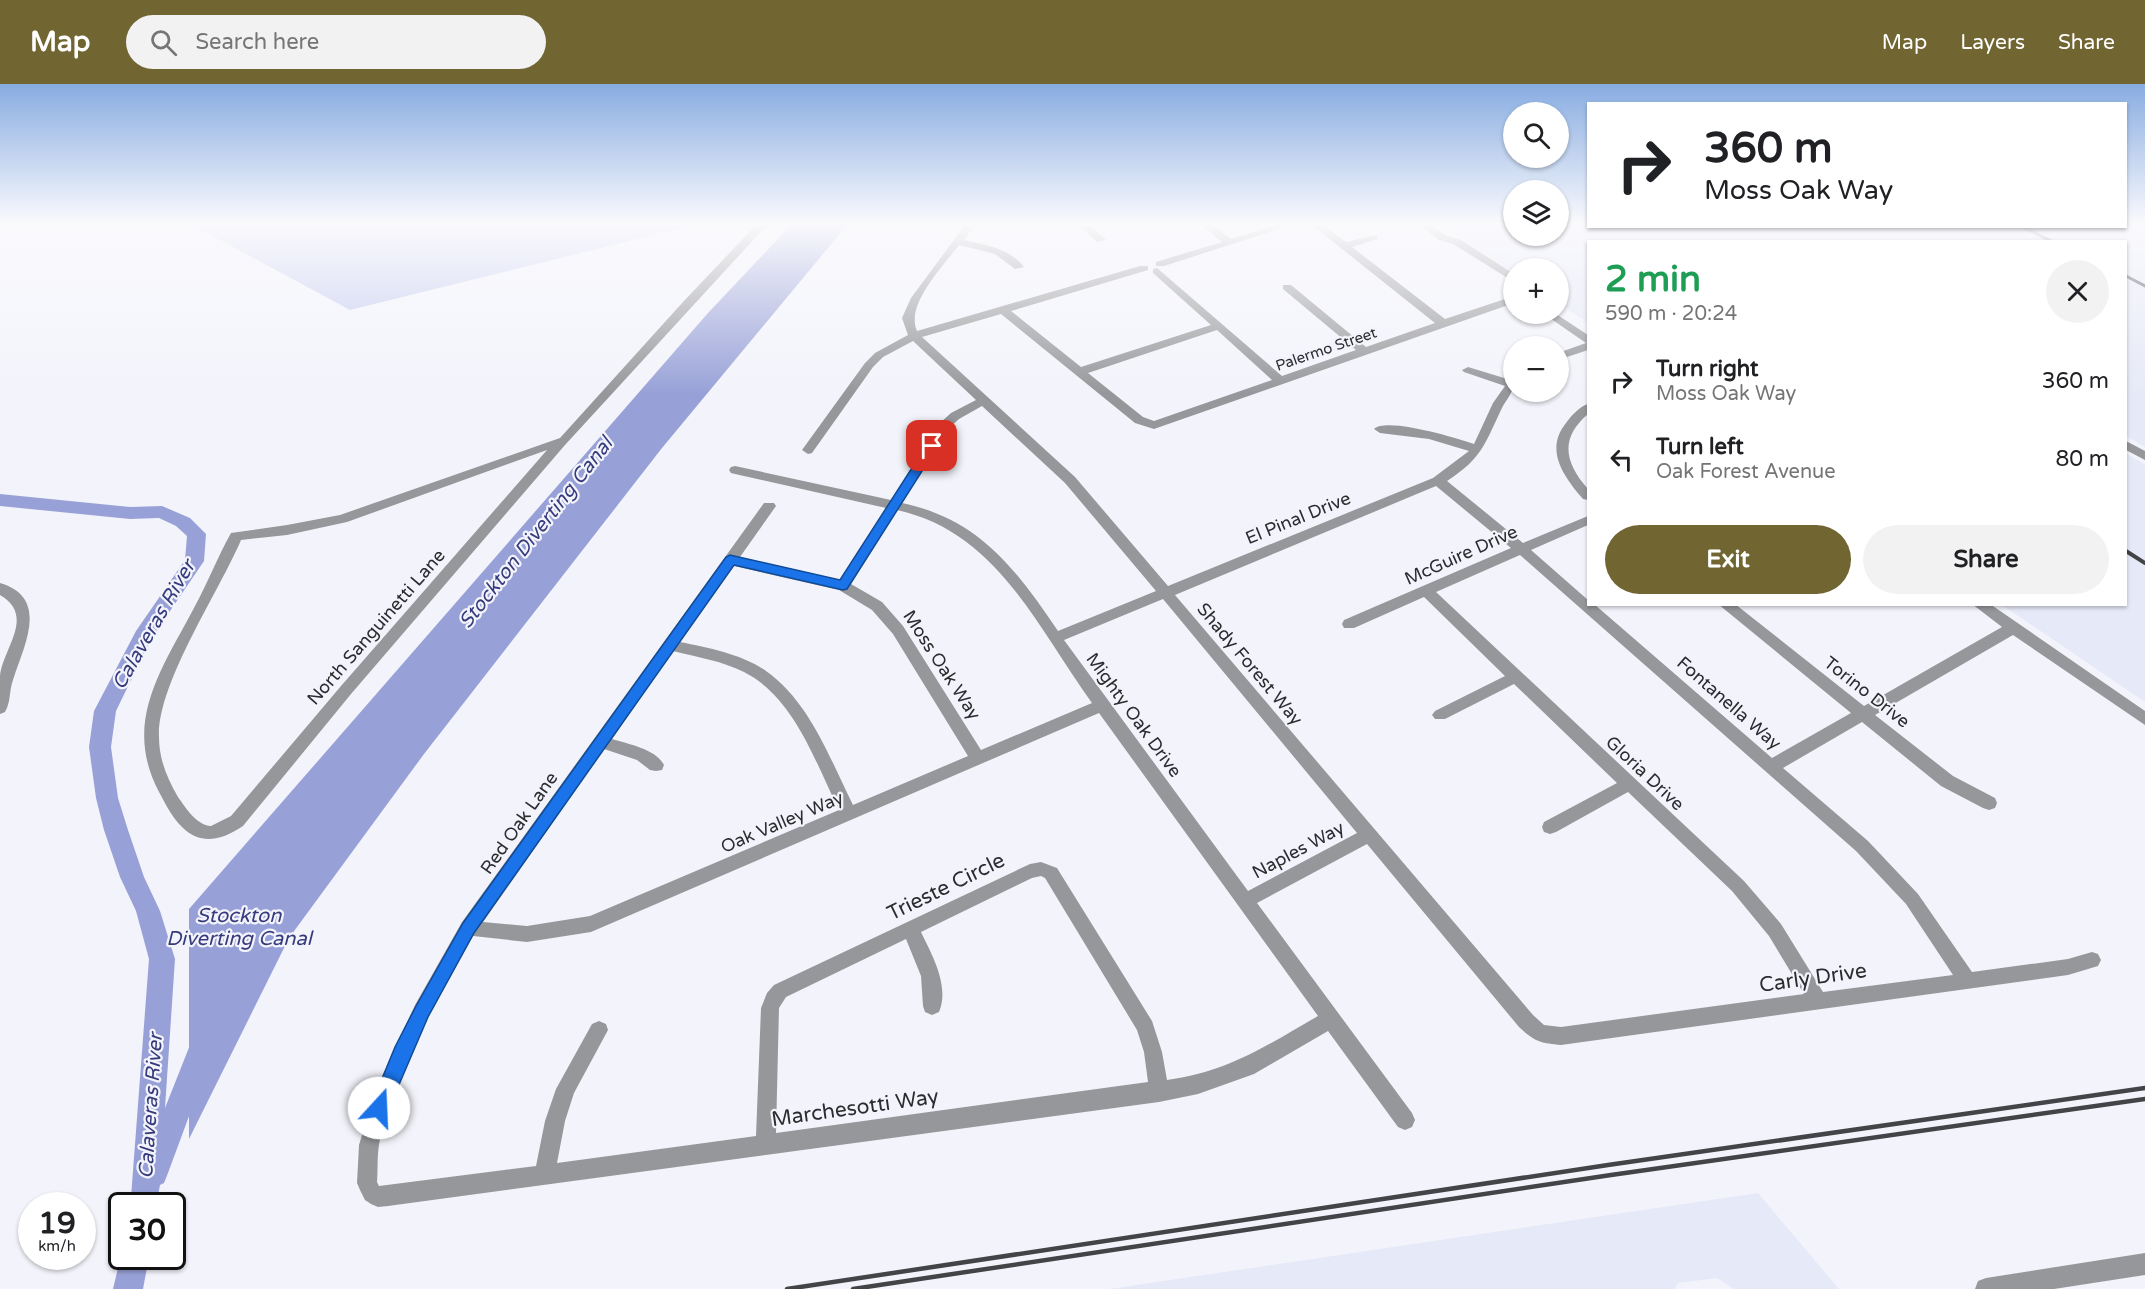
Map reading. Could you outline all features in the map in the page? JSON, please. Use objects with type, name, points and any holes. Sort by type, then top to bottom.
[{"type":"street","name":"North Sanguinetti Lane","points":[[562,442],[342,519],[287,530],[236,536],[165,677],[154,709],[150,733],[152,764],[159,780],[183,818],[194,829],[214,833],[237,821],[345,690],[562,442],[709,281]]},
{"type":"street","points":[[914,336],[909,326],[910,310],[930,281]]},
{"type":"street","points":[[808,450],[869,365],[879,355],[914,336],[1098,281]]},
{"type":"street","points":[[1172,281],[1218,326],[1280,381]]},
{"type":"street","points":[[1390,281],[1444,324]]},
{"type":"street","points":[[1287,287],[1365,352]]},
{"type":"street","name":"Palermo Street","points":[[1078,372],[1148,425],[1160,423],[1503,303]]},
{"type":"street","points":[[1002,309],[1078,372],[1218,326]]},
{"type":"street","points":[[1569,317],[1587,329]]},
{"type":"street","points":[[1564,324],[1587,339]]},
{"type":"street","name":"Shady Forest Way","points":[[914,336],[1070,480],[1368,835],[1533,1029],[1540,1034]]},
{"type":"street","points":[[1569,353],[1587,346]]},
{"type":"street","points":[[1468,370],[1503,380]]},
{"type":"street","name":"El Pinal Drive","points":[[1054,638],[1438,480],[1464,464],[1476,449],[1482,441],[1493,410],[1503,397]]},
{"type":"street","points":[[843,586],[944,426],[955,416],[982,401]]},
{"type":"street","points":[[1587,409],[1568,428],[1562,439],[1561,448],[1571,476],[1587,495]]},
{"type":"street","points":[[1380,429],[1424,432],[1476,449]]},
{"type":"street","points":[[2127,445],[2145,456]]},
{"type":"street","name":"Mighty Oak Drive","points":[[735,470],[895,504],[943,519],[986,548],[1405,1120]]},
{"type":"street","name":"Fontanella Way","points":[[1438,480],[1772,766],[1886,870],[1937,933],[1968,981]]},
{"type":"street","name":"Red Oak Lane","points":[[372,1193],[368,1183],[369,1145],[385,1092],[422,1011],[468,928],[769,506]]},
{"type":"street","name":"McGuire Drive","points":[[1349,624],[1587,519]]},
{"type":"street","name":"Moss Oak Way","points":[[730,560],[843,586],[866,597],[890,619],[978,758]]},
{"type":"street","points":[[0,588],[18,602],[25,630],[4,682],[0,708]]},
{"type":"street","name":"Gloria Drive","points":[[1426,590],[1758,909],[1792,955],[1818,1000]]},
{"type":"street","name":"Torino Drive","points":[[1728,606],[1947,781],[1989,803]]},
{"type":"street","points":[[1982,606],[2145,719]]},
{"type":"street","points":[[1772,766],[2013,628]]},
{"type":"street","points":[[669,645],[725,658],[760,674],[784,694],[799,717],[849,815]]},
{"type":"street","points":[[1440,715],[1516,677]]},
{"type":"street","name":"Oak Valley Way","points":[[468,928],[527,934],[591,924],[1101,705]]},
{"type":"street","points":[[600,741],[643,756],[656,765]]},
{"type":"street","points":[[1550,827],[1629,784]]},
{"type":"street","name":"Naples Way","points":[[1246,900],[1368,835]]},
{"type":"street","name":"Trieste Circle","points":[[766,1144],[770,1018],[773,999],[790,985],[911,930],[1030,871],[1041,869],[1051,873],[1145,1027],[1153,1052],[1159,1092]]},
{"type":"street","points":[[911,930],[931,974],[934,990],[932,1006]]},
{"type":"street","name":"Carly Drive","points":[[1540,1034],[1561,1036],[2068,967],[2092,960]]},
{"type":"street","name":"Marchesotti Way","points":[[372,1193],[378,1197],[388,1196],[1198,1086],[1246,1067],[1330,1019]]},
{"type":"street","points":[[545,1173],[555,1121],[566,1089],[599,1030]]},
{"type":"street","points":[[1986,1289],[2027,1286],[2145,1264]]},
{"type":"shaded area","points":[[297,281],[466,281],[350,310]]},
{"type":"shaded area","points":[[1569,281],[1587,281],[1587,322],[1569,310]]},
{"type":"shaded area","points":[[2127,281],[2145,281],[2145,447],[2127,437]]},
{"type":"shaded area","points":[[2127,454],[2145,465],[2145,702],[2003,606],[2127,606]]},
{"type":"shaded area","points":[[1758,1193],[1839,1289],[1734,1289],[1717,1278],[1678,1283],[1675,1289],[1109,1289]]},
{"type":"water","name":"Stockton Diverting Canal","points":[[738,281],[800,281],[662,448],[424,754],[289,938],[189,1139],[189,909]]},
{"type":"waterway","name":"Calaveras River","points":[[0,500],[130,513],[162,512],[183,522],[197,534],[194,561],[143,636],[105,711],[100,747],[107,798],[116,830],[132,877],[148,911],[162,959],[145,1192]]},
{"type":"waterway","name":"Calaveras River","points":[[154,1173],[199,1054]]},
{"type":"waterway","name":"Calaveras River","points":[[128,1289],[132,1270]]},
{"type":"railway","points":[[2136,281],[2145,286]]},
{"type":"railway","points":[[2127,552],[2145,563]]},
{"type":"railway","points":[[787,1289],[1608,1165],[2145,1088]]},
{"type":"railway","points":[[853,1289],[1611,1175],[2145,1099]]},
{"type":"route","points":[[379,1108],[401,1053],[468,928],[730,560],[843,586],[932,446]]}]
